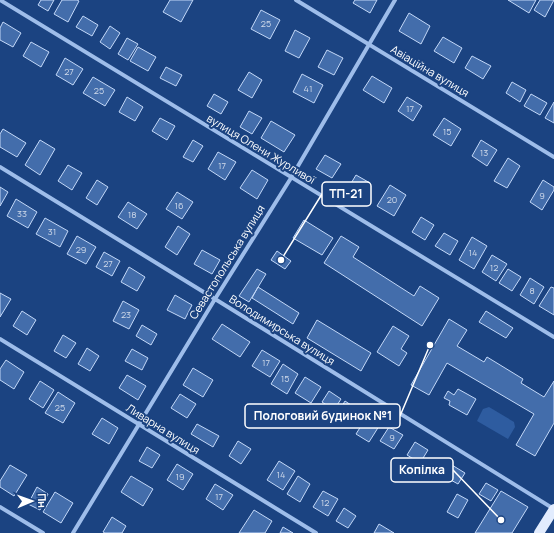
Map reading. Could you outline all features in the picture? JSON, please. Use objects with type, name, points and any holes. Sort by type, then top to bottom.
[{"type":"main road","points":[[539,533],[554,509]]},
{"type":"street","name":"вулиця Олени Журливої","points":[[0,0],[554,337]]},
{"type":"street","name":"Авіаційна вулиця","points":[[296,0],[554,157]]},
{"type":"street","name":"Севастопольська вулиця","points":[[73,533],[215,299],[291,178],[395,0]]},
{"type":"street","name":"Володимирська вулиця","points":[[0,167],[554,509]]},
{"type":"street","name":"Ливарна вулиця","points":[[0,339],[316,533]]},
{"type":"street","points":[[0,507],[43,533]]},
{"type":"shaded area","points":[[489,407],[514,422],[515,427],[508,439],[477,421],[483,409]]},
{"type":"building","points":[[41,0],[54,0],[48,11],[38,5]]},
{"type":"building","points":[[62,0],[79,1],[68,22],[54,14]]},
{"type":"building","points":[[170,0],[193,0],[181,22],[163,12]]},
{"type":"building","points":[[355,0],[377,0],[370,13],[353,3]]},
{"type":"building","points":[[508,0],[536,0],[529,13]]},
{"type":"building","points":[[540,0],[554,0],[545,17],[534,10]]},
{"type":"building","points":[[261,10],[280,20],[270,39],[251,29]]},
{"type":"building","points":[[409,13],[430,26],[421,44],[399,31]]},
{"type":"building","points":[[83,16],[98,25],[92,36],[76,27]]},
{"type":"building","points":[[3,22],[21,33],[13,47],[0,40],[0,28]]},
{"type":"building","points":[[110,26],[120,33],[110,49],[100,42]]},
{"type":"building","points":[[295,30],[310,38],[299,58],[285,51]]},
{"type":"building","points":[[443,37],[462,48],[454,63],[434,51]]},
{"type":"building","points":[[127,38],[138,44],[128,60],[118,54]]},
{"type":"building","points":[[31,42],[49,52],[41,67],[23,56]]},
{"type":"building","points":[[138,47],[156,57],[148,71],[130,61]]},
{"type":"building","points":[[327,50],[343,58],[334,75],[318,67]]},
{"type":"building","points":[[472,56],[491,66],[483,79],[465,68]]},
{"type":"building","points":[[65,58],[83,69],[73,85],[56,75]]},
{"type":"building","points":[[166,67],[182,75],[176,86],[160,78]]},
{"type":"building","points":[[249,72],[262,80],[252,98],[238,90]]},
{"type":"building","points":[[302,74],[323,85],[314,103],[293,92]]},
{"type":"building","points":[[372,76],[392,88],[384,103],[363,90]]},
{"type":"building","points":[[93,77],[115,90],[105,106],[83,93]]},
{"type":"building","points":[[512,82],[526,90],[520,102],[506,93]]},
{"type":"building","points":[[214,94],[228,102],[221,114],[207,106]]},
{"type":"building","points":[[531,94],[547,103],[540,115],[524,106]]},
{"type":"building","points":[[127,97],[143,107],[135,121],[119,112]]},
{"type":"building","points":[[407,97],[422,106],[413,121],[398,111]]},
{"type":"building","points":[[554,102],[554,123],[545,118]]},
{"type":"building","points":[[249,111],[262,118],[252,134],[240,127]]},
{"type":"building","points":[[160,118],[175,126],[167,140],[152,131]]},
{"type":"building","points":[[444,118],[461,129],[451,146],[433,135]]},
{"type":"building","points":[[271,121],[295,135],[284,152],[261,138]]},
{"type":"building","points":[[3,129],[26,143],[17,157],[0,147],[0,134]]},
{"type":"building","points":[[40,140],[55,149],[40,175],[25,165]]},
{"type":"building","points":[[193,140],[203,146],[193,162],[183,157]]},
{"type":"building","points":[[481,140],[497,150],[487,166],[472,156]]},
{"type":"building","points":[[218,152],[236,162],[225,180],[208,169]]},
{"type":"building","points":[[325,155],[341,164],[332,178],[316,169]]},
{"type":"building","points":[[508,158],[520,166],[507,188],[494,181]]},
{"type":"building","points":[[68,165],[82,173],[72,190],[58,181]]},
{"type":"building","points":[[252,170],[268,180],[257,199],[240,188]]},
{"type":"building","points":[[356,175],[370,183],[361,199],[347,190]]},
{"type":"building","points":[[97,180],[108,187],[97,205],[86,198]]},
{"type":"building","points":[[543,180],[554,187],[554,190],[542,210],[530,202]]},
{"type":"building","points":[[390,185],[406,195],[394,216],[377,206]]},
{"type":"building","points":[[0,187],[8,192],[0,206]]},
{"type":"building","points":[[177,192],[193,202],[182,219],[166,209]]},
{"type":"building","points":[[16,199],[37,212],[28,228],[7,216]]},
{"type":"building","points":[[128,202],[147,214],[137,229],[118,217]]},
{"type":"building","points":[[421,217],[434,225],[425,240],[412,232]]},
{"type":"building","points":[[45,218],[68,231],[60,247],[36,234]]},
{"type":"building","points":[[304,220],[333,238],[322,255],[293,238]]},
{"type":"building","points":[[178,226],[190,234],[177,255],[165,247]]},
{"type":"building","points":[[444,233],[458,241],[450,255],[435,246]]},
{"type":"building","points":[[77,236],[96,247],[86,264],[67,254]]},
{"type":"building","points":[[341,236],[359,247],[353,257],[414,296],[420,286],[439,298],[422,326],[324,263]]},
{"type":"building","points":[[472,237],[487,246],[474,269],[459,260]]},
{"type":"building","points":[[202,250],[220,260],[212,274],[194,264]]},
{"type":"building","points":[[277,251],[291,261],[285,269],[271,260]]},
{"type":"building","points":[[104,252],[120,261],[112,276],[96,267]]},
{"type":"building","points":[[492,255],[507,264],[496,281],[482,272]]},
{"type":"building","points":[[129,267],[145,277],[137,291],[121,282]]},
{"type":"building","points":[[257,269],[266,274],[249,302],[239,296]]},
{"type":"building","points":[[508,269],[521,277],[512,291],[499,283]]},
{"type":"building","points":[[530,278],[544,287],[534,304],[520,295]]},
{"type":"building","points":[[258,287],[299,313],[293,324],[252,298]]},
{"type":"building","points":[[551,287],[554,288],[554,315],[539,306]]},
{"type":"building","points":[[0,293],[11,299],[0,317]]},
{"type":"building","points":[[175,295],[192,305],[185,319],[167,310]]},
{"type":"building","points":[[123,301],[139,310],[129,329],[113,321]]},
{"type":"building","points":[[22,311],[36,320],[27,335],[13,326]]},
{"type":"building","points":[[486,311],[513,328],[506,338],[479,322]]},
{"type":"building","points":[[449,319],[467,330],[457,346],[484,362],[487,357],[523,379],[521,383],[544,397],[554,381],[554,423],[535,456],[516,445],[534,414],[447,363],[429,395],[411,385]]},
{"type":"building","points":[[317,320],[371,353],[361,371],[307,338]]},
{"type":"building","points":[[222,324],[250,342],[240,357],[212,339]]},
{"type":"building","points":[[142,325],[157,334],[151,345],[136,336]]},
{"type":"building","points":[[393,326],[409,336],[401,349],[407,353],[399,366],[377,352]]},
{"type":"building","points":[[63,335],[76,343],[66,358],[54,351]]},
{"type":"building","points":[[87,348],[99,356],[90,371],[78,364]]},
{"type":"building","points":[[132,349],[148,358],[142,370],[125,361]]},
{"type":"building","points":[[262,350],[280,361],[270,377],[252,366]]},
{"type":"building","points":[[6,360],[24,372],[14,389],[0,380],[0,369]]},
{"type":"building","points":[[283,364],[298,374],[287,394],[271,384]]},
{"type":"building","points":[[193,368],[213,380],[203,397],[183,385]]},
{"type":"building","points":[[127,375],[146,386],[138,400],[119,388]]},
{"type":"building","points":[[305,377],[321,387],[311,403],[295,393]]},
{"type":"building","points":[[40,381],[54,390],[43,408],[29,399]]},
{"type":"building","points":[[458,389],[476,399],[467,415],[449,405],[450,401],[444,398],[448,391],[454,395]]},
{"type":"building","points":[[329,391],[341,399],[334,410],[322,402]]},
{"type":"building","points":[[58,392],[75,403],[63,423],[45,413]]},
{"type":"building","points":[[180,394],[196,404],[187,418],[171,408]]},
{"type":"building","points":[[345,401],[363,413],[354,427],[336,416]]},
{"type":"building","points":[[368,415],[381,423],[369,442],[356,434]]},
{"type":"building","points":[[102,418],[118,428],[109,444],[92,434]]},
{"type":"building","points":[[197,424],[219,436],[213,447],[191,434]]},
{"type":"building","points":[[389,427],[403,435],[394,449],[380,441]]},
{"type":"building","points":[[238,441],[251,449],[241,464],[229,456]]},
{"type":"building","points":[[415,442],[428,450],[420,463],[407,455]]},
{"type":"building","points":[[147,447],[160,455],[152,468],[139,461]]},
{"type":"building","points":[[279,461],[295,471],[283,490],[267,480]]},
{"type":"building","points":[[447,462],[465,473],[458,484],[440,474]]},
{"type":"building","points":[[177,464],[193,474],[183,490],[167,480]]},
{"type":"building","points":[[10,465],[27,475],[14,496],[0,487],[0,481]]},
{"type":"building","points":[[131,476],[153,489],[143,506],[121,492]]},
{"type":"building","points":[[298,476],[310,484],[300,502],[287,494]]},
{"type":"building","points":[[486,483],[498,490],[491,501],[479,494]]},
{"type":"building","points":[[215,484],[233,495],[223,510],[206,499]]},
{"type":"building","points":[[37,487],[48,494],[40,510],[28,504]]},
{"type":"building","points":[[323,491],[338,499],[328,516],[313,507]]},
{"type":"building","points":[[501,491],[528,507],[512,533],[475,533]]},
{"type":"building","points":[[55,492],[73,503],[61,523],[43,512]]},
{"type":"building","points":[[457,494],[468,500],[458,518],[447,512]]},
{"type":"building","points":[[344,508],[356,516],[348,528],[336,521]]},
{"type":"building","points":[[254,510],[272,521],[265,533],[239,533]]},
{"type":"building","points":[[112,517],[126,526],[122,533],[103,532]]},
{"type":"building","points":[[379,524],[394,533],[374,533]]},
{"type":"building","points":[[283,527],[293,533],[280,533]]},
{"type":"place","name":"ТП-21","points":[[281,260]]},
{"type":"place","name":"Пологовий будинок №1","points":[[430,345]]},
{"type":"place","name":"Копілка","points":[[501,520]]}]
